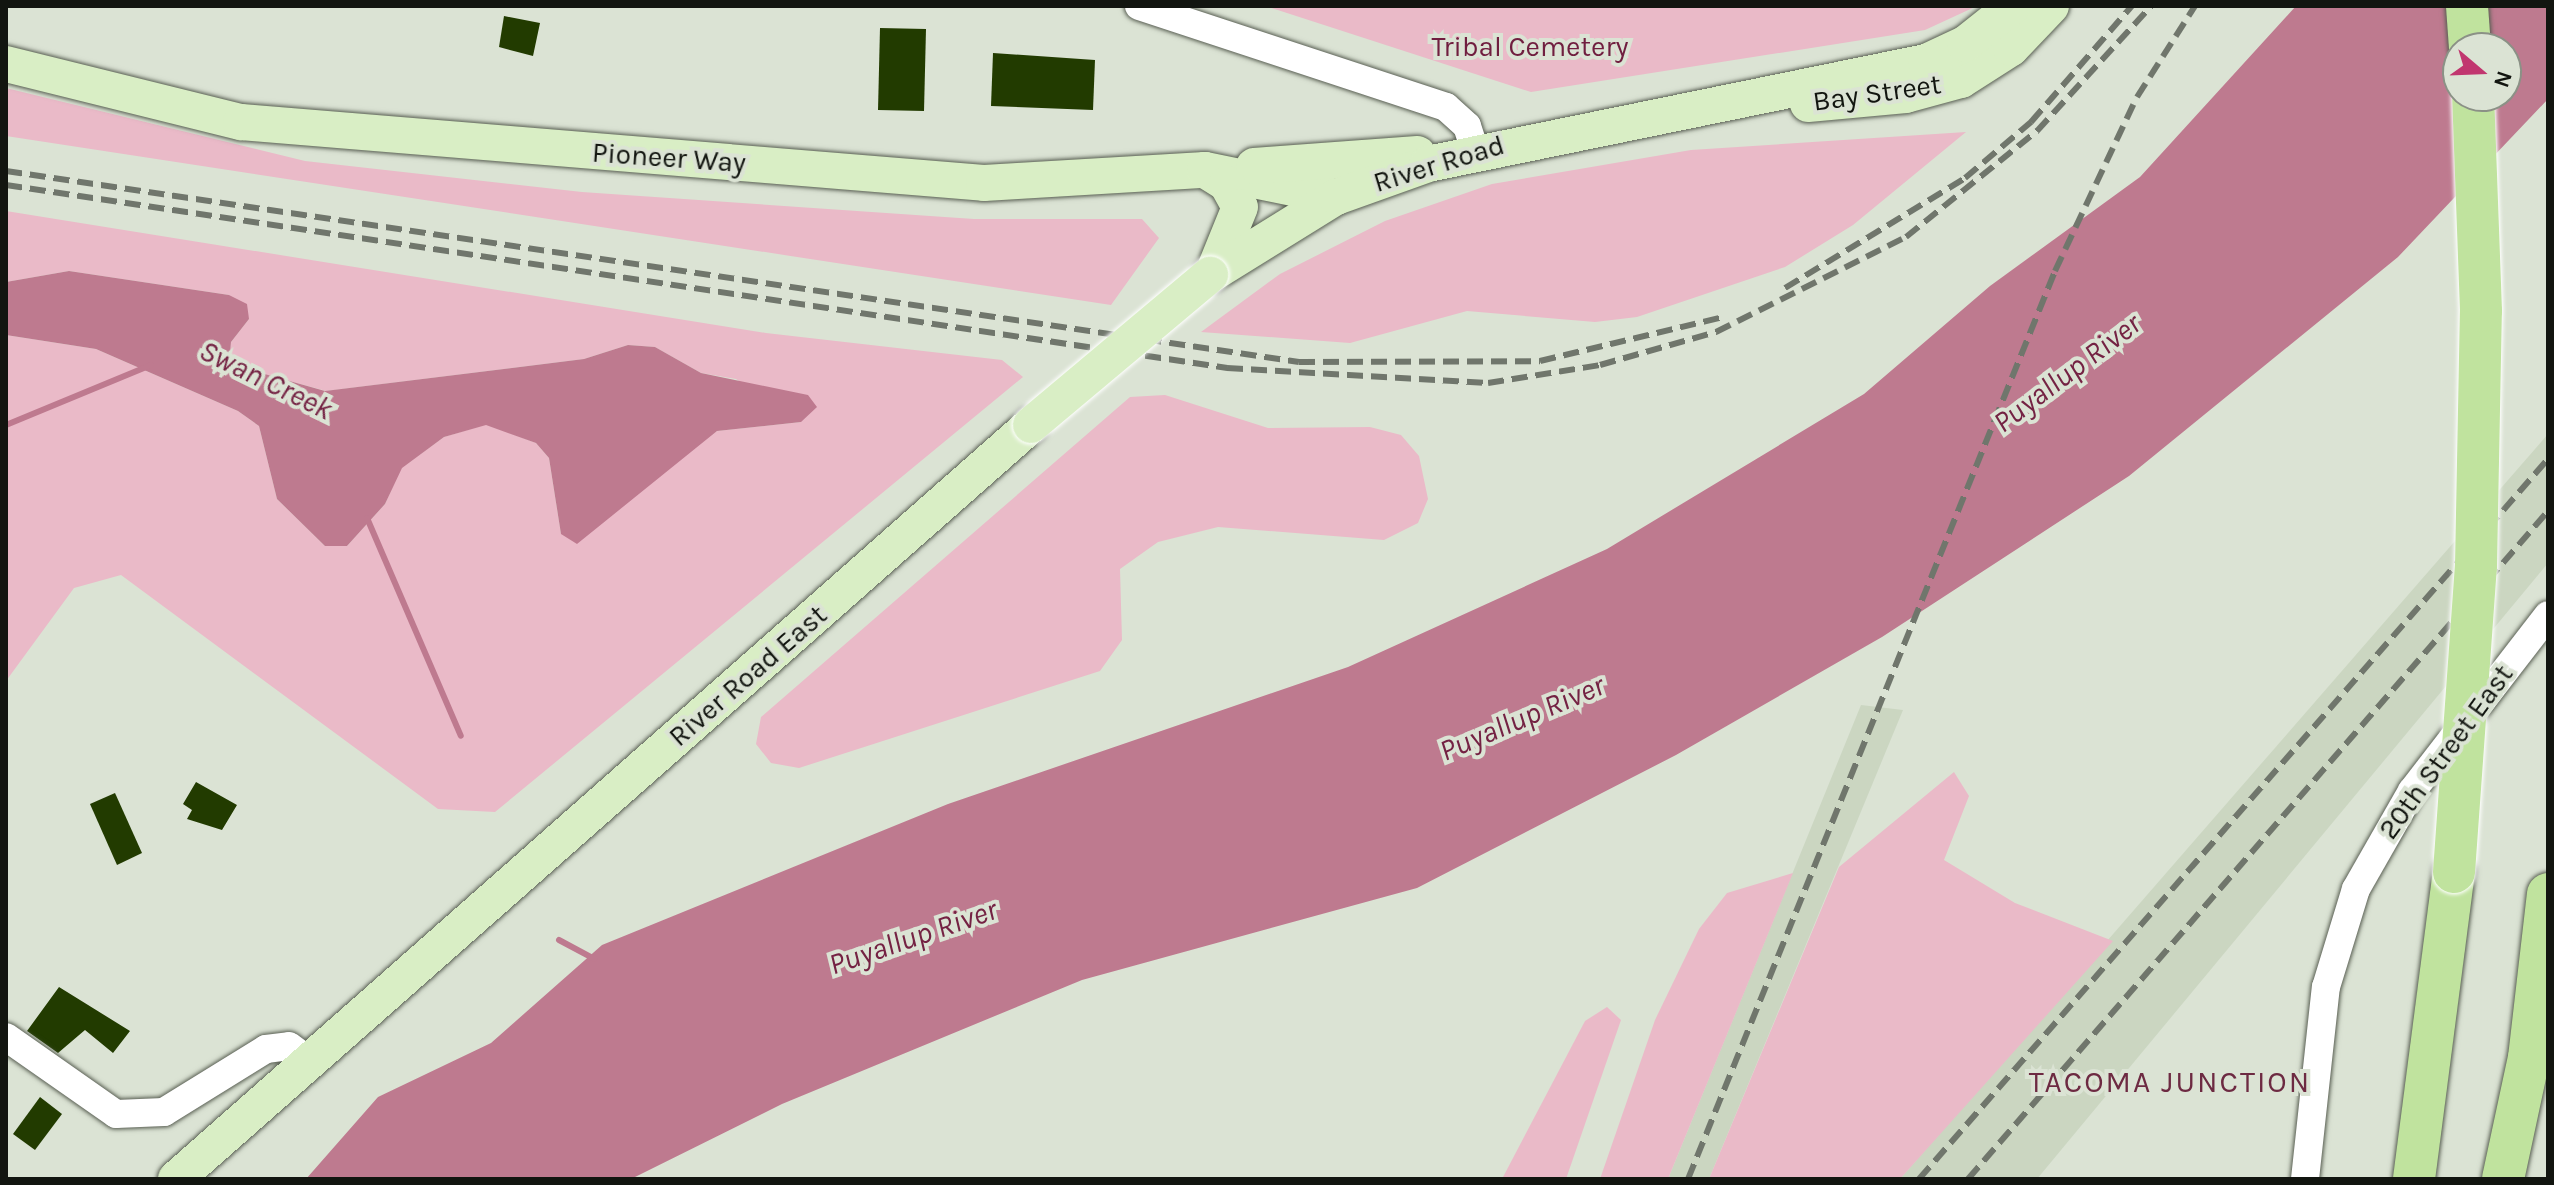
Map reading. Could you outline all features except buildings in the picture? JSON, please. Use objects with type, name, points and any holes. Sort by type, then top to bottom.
[{"type":"highway","points":[[2467,6],[2469,32]]},
{"type":"highway","points":[[2414,1179],[2454,872],[2476,550],[2481,311],[2474,112]]},
{"type":"highway","points":[[2503,1179],[2529,1058],[2548,894]]},
{"type":"highway","points":[[2529,1058],[2542,1124],[2531,1179]]},
{"type":"main road","name":"Bay Street","points":[[1543,136],[1723,105],[1941,57],[2013,6]]},
{"type":"main road","name":"Bay Street","points":[[1723,105],[1824,103],[1938,88],[1994,62],[2051,6]]},
{"type":"main road","name":"Pioneer Way","points":[[6,64],[241,122],[984,183],[1205,170],[1336,197]]},
{"type":"main road","name":"River Road","points":[[1336,197],[1475,150],[1543,136]]},
{"type":"main road","points":[[1205,170],[1475,150]]},
{"type":"main road","points":[[1205,170],[1227,184],[1240,207],[1232,241],[1210,275]]},
{"type":"main road","name":"River Road East","points":[[176,1179],[1031,425],[1210,275],[1336,197]]},
{"type":"street","points":[[1139,6],[1446,107],[1467,126],[1475,150]]},
{"type":"street","name":"20th Street East","points":[[2305,1179],[2326,987],[2356,889],[2412,791],[2548,615]]},
{"type":"street","points":[[9,1038],[116,1114],[164,1112],[266,1049],[289,1046],[309,1061]]},
{"type":"shaded area","points":[[2548,434],[2548,563],[2037,1179],[1900,1179]]},
{"type":"shaded area","points":[[1861,705],[1903,710],[1709,1179],[1668,1179]]},
{"type":"green space","name":"Tribal Cemetery","points":[[1265,6],[1977,6],[1925,30],[1531,92]]},
{"type":"green space","points":[[6,88],[305,161],[582,192],[974,219],[1142,219],[1159,238],[1111,305],[6,136]]},
{"type":"green space","points":[[1966,132],[1853,225],[1785,267],[1637,317],[1595,322],[1467,311],[1350,343],[1201,332],[1280,274],[1385,221],[1492,184],[1691,150]]},
{"type":"green space","points":[[6,211],[766,333],[1002,360],[1023,377],[495,812],[438,809],[121,575],[74,588],[6,681],[6,335],[96,349],[238,411],[259,426],[277,499],[325,546],[347,546],[385,504],[401,468],[444,437],[486,424],[536,443],[549,458],[561,534],[717,431],[801,422],[736,379],[701,373],[655,347],[628,345],[584,359],[326,391],[228,364],[231,342],[249,319],[229,295],[69,271],[6,282]]},
{"type":"green space","points":[[1165,395],[1268,428],[1370,427],[1401,435],[1419,456],[1428,499],[1418,523],[1384,540],[1218,527],[1158,542],[1120,569],[1122,640],[1100,671],[799,768],[771,763],[756,744],[761,717],[1130,397]]},
{"type":"green space","points":[[1954,772],[1969,796],[1944,860],[2015,903],[2113,941],[1900,1179],[1709,1179],[1839,867]]},
{"type":"green space","points":[[1793,873],[1668,1179],[1600,1179],[1655,1020],[1699,929],[1727,893]]},
{"type":"green space","points":[[1607,1007],[1621,1020],[1566,1179],[1502,1179],[1585,1021]]},
{"type":"water","name":"Puyallup River","points":[[2296,6],[2548,6],[2548,99],[2398,257],[2129,476],[1882,637],[1676,755],[1417,888],[1082,980],[782,1104],[631,1179],[306,1179],[378,1097],[491,1043],[602,945],[948,804],[1348,667],[1607,549],[1864,394],[1990,286],[2140,177]]},
{"type":"water","points":[[69,271],[229,295],[247,304],[249,319],[231,342],[229,364],[325,391],[584,359],[628,345],[655,347],[701,373],[808,395],[817,407],[801,422],[717,431],[577,544],[561,534],[549,458],[536,443],[486,425],[444,437],[402,468],[385,504],[347,546],[325,546],[277,499],[259,426],[238,411],[96,349],[6,335],[6,282]]},
{"type":"waterway","points":[[6,425],[151,365]]},
{"type":"waterway","name":"Swan Creek","points":[[367,518],[461,736]]},
{"type":"waterway","name":"Swan Creek","points":[[559,940],[594,959]]},
{"type":"railway","points":[[1785,288],[1965,178],[2031,122],[2132,6]]},
{"type":"railway","points":[[6,185],[1227,368],[1488,383],[1600,365],[1716,332],[1906,237],[2037,131],[2151,6]]},
{"type":"railway","points":[[1688,1179],[2055,271],[2137,97],[2195,6]]},
{"type":"railway","points":[[6,171],[1299,362],[1540,361],[1723,317]]},
{"type":"railway","points":[[1919,1179],[2548,459]]},
{"type":"railway","points":[[1968,1179],[2548,511]]},
{"type":"district","name":"TACOMA JUNCTION","points":[[2170,1082]]}]
